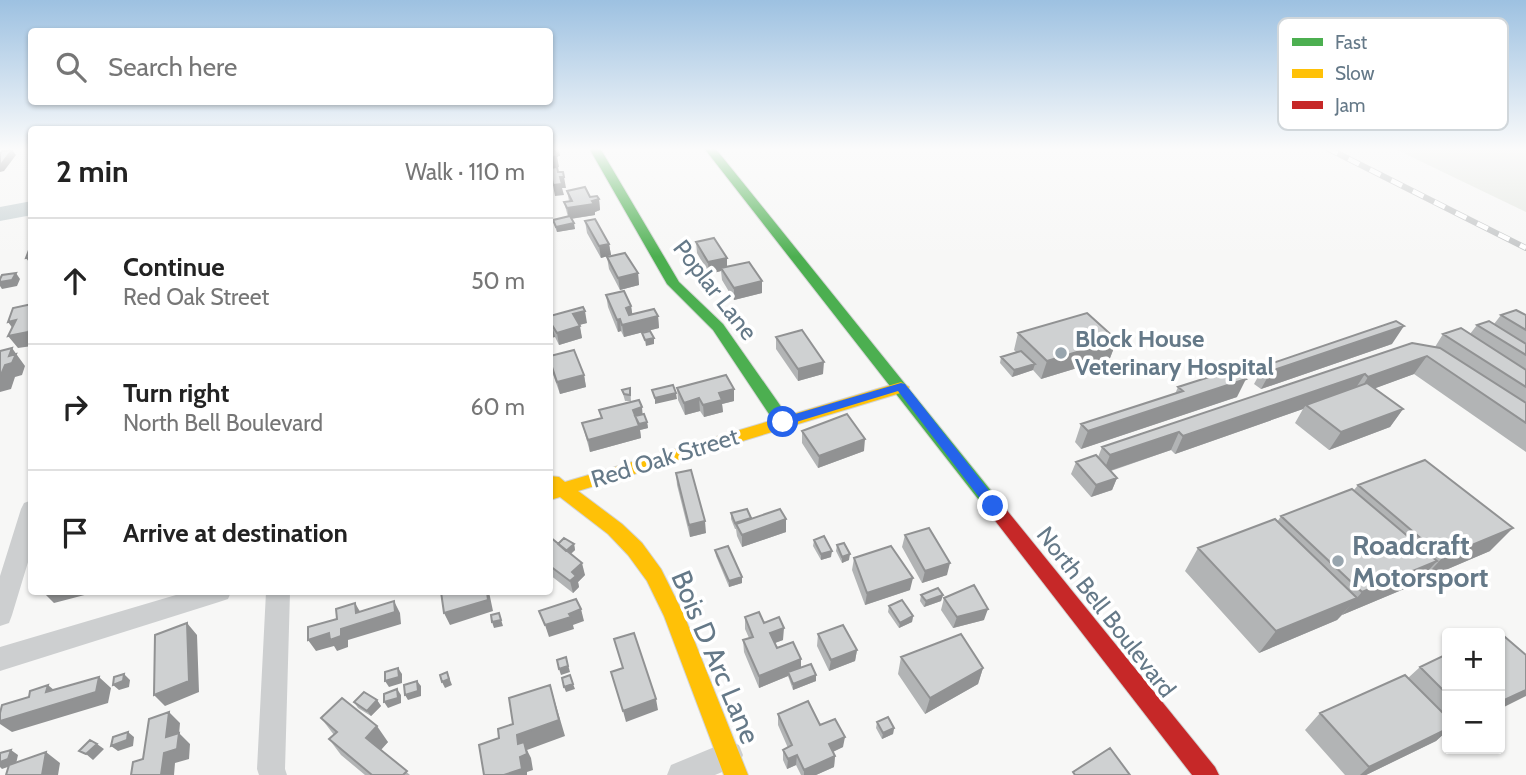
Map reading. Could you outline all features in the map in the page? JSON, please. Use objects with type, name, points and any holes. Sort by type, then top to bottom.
[{"type":"street","name":"Poplar Lane","points":[[615,184],[674,284],[718,327],[783,422]]},
{"type":"street","name":"North Bell Boulevard","points":[[738,184],[1207,775]]},
{"type":"street","name":"Red Oak Street","points":[[553,487],[901,387]]},
{"type":"street","name":"Bois D Arc Lane","points":[[553,487],[615,529],[654,575],[674,615],[733,765]]},
{"type":"street","points":[[0,615],[28,522]]},
{"type":"street","points":[[0,659],[209,595]]},
{"type":"street","points":[[273,775],[271,769],[278,595]]},
{"type":"street","points":[[681,775],[733,765]]},
{"type":"shaded area","points":[[1468,184],[1526,184],[1526,212]]},
{"type":"building","points":[[585,187],[590,197],[597,196],[599,199],[592,201],[594,204],[567,208],[564,202],[572,201],[567,191]]},
{"type":"building","points":[[570,216],[574,223],[556,227],[553,220]]},
{"type":"building","points":[[595,219],[609,244],[599,246],[585,221]]},
{"type":"building","points":[[714,238],[727,258],[708,262],[696,242]]},
{"type":"building","points":[[625,253],[638,273],[618,278],[607,257]]},
{"type":"building","points":[[749,262],[762,281],[734,288],[721,268]]},
{"type":"building","points":[[16,273],[12,280],[0,282],[2,275]]},
{"type":"building","points":[[624,291],[631,306],[626,308],[629,315],[654,309],[658,316],[622,325],[606,295]]},
{"type":"building","points":[[28,305],[28,332],[8,336],[16,320],[8,322],[13,308]]},
{"type":"building","points":[[583,307],[585,311],[573,314],[580,326],[557,333],[553,327],[553,315]]},
{"type":"building","points":[[1516,310],[1526,315],[1526,330],[1501,315]]},
{"type":"building","points":[[1087,313],[1117,340],[1047,361],[1018,333]]},
{"type":"building","points":[[1396,321],[1404,326],[1271,371],[1264,366]]},
{"type":"building","points":[[1489,321],[1526,344],[1526,355],[1477,325]]},
{"type":"building","points":[[1461,328],[1526,370],[1526,387],[1443,334]]},
{"type":"building","points":[[802,330],[824,362],[798,369],[776,337]]},
{"type":"building","points":[[650,331],[654,338],[645,340],[642,333]]},
{"type":"building","points":[[1412,343],[1440,348],[1526,403],[1526,423],[1427,356],[1368,377],[1365,374],[1183,436],[1179,432],[1110,455],[1102,447]]},
{"type":"building","points":[[12,348],[9,356],[16,354],[12,363],[5,365],[0,377],[0,351]]},
{"type":"building","points":[[574,350],[584,375],[557,382],[553,370],[553,355]]},
{"type":"building","points":[[1021,351],[1035,364],[1014,370],[1001,357]]},
{"type":"building","points":[[1234,369],[1246,379],[1088,431],[1081,424],[1183,391],[1178,387]]},
{"type":"building","points":[[726,375],[734,389],[719,393],[722,400],[703,405],[699,398],[684,403],[677,388]]},
{"type":"building","points":[[1367,383],[1403,409],[1341,432],[1306,405]]},
{"type":"building","points":[[673,385],[676,393],[655,398],[652,390]]},
{"type":"building","points":[[630,388],[630,395],[624,394],[622,390]]},
{"type":"building","points":[[639,400],[642,407],[633,410],[639,426],[588,440],[582,423],[602,418],[599,410]]},
{"type":"building","points":[[644,414],[647,422],[639,424],[635,416]]},
{"type":"building","points":[[847,414],[865,439],[819,456],[802,431]]},
{"type":"building","points":[[1096,455],[1117,478],[1096,485],[1076,462]]},
{"type":"building","points":[[1425,460],[1513,528],[1443,557],[1358,485]]},
{"type":"building","points":[[691,470],[705,521],[689,525],[676,473]]},
{"type":"building","points":[[1352,489],[1437,561],[1362,592],[1281,516]]},
{"type":"building","points":[[747,509],[751,518],[735,523],[731,513]]},
{"type":"building","points":[[780,509],[786,519],[742,535],[736,524]]},
{"type":"building","points":[[1275,519],[1357,598],[1276,631],[1198,548]]},
{"type":"building","points":[[929,528],[950,563],[925,571],[905,535]]},
{"type":"building","points":[[824,536],[832,551],[821,554],[814,540]]},
{"type":"building","points":[[564,538],[574,544],[566,551],[558,544]]},
{"type":"building","points":[[553,539],[582,563],[572,572],[576,576],[570,581],[553,568]]},
{"type":"building","points":[[844,543],[850,554],[842,557],[837,545]]},
{"type":"building","points":[[728,546],[742,577],[729,581],[715,550]]},
{"type":"building","points":[[891,546],[913,578],[867,593],[854,558]]},
{"type":"building","points":[[974,585],[988,609],[957,617],[944,598]]},
{"type":"building","points":[[938,588],[943,595],[926,601],[921,595]]},
{"type":"building","points":[[441,595],[487,595],[488,600],[444,613]]},
{"type":"building","points":[[576,599],[581,609],[569,614],[571,617],[545,625],[539,611]]},
{"type":"building","points":[[902,600],[913,616],[900,623],[889,606]]},
{"type":"building","points":[[394,601],[395,612],[341,629],[341,636],[330,640],[329,633],[308,640],[308,627],[337,619],[336,609],[355,603],[356,613]]},
{"type":"building","points":[[759,612],[764,623],[779,617],[784,628],[770,633],[777,648],[793,642],[801,659],[759,676],[743,640],[753,637],[745,617]]},
{"type":"building","points":[[499,613],[501,620],[492,622],[491,615]]},
{"type":"building","points":[[187,623],[189,681],[154,695],[155,635]]},
{"type":"building","points":[[843,625],[857,650],[831,660],[818,634]]},
{"type":"building","points":[[634,633],[656,699],[623,711],[611,672],[623,668],[614,639]]},
{"type":"building","points":[[961,634],[983,668],[930,698],[901,657]]},
{"type":"building","points":[[1505,637],[1526,655],[1526,690],[1505,700]]},
{"type":"building","points":[[1442,656],[1442,689],[1420,667]]},
{"type":"building","points":[[566,657],[568,666],[559,669],[557,660]]},
{"type":"building","points":[[811,664],[816,675],[793,684],[788,672]]},
{"type":"building","points":[[398,668],[399,677],[385,681],[385,672]]},
{"type":"building","points":[[447,672],[449,679],[442,682],[440,675]]},
{"type":"building","points":[[124,674],[123,681],[113,685],[114,677]]},
{"type":"building","points":[[570,675],[573,684],[564,687],[562,678]]},
{"type":"building","points":[[1405,675],[1442,712],[1442,731],[1369,767],[1320,713]]},
{"type":"building","points":[[99,677],[96,692],[0,721],[2,705],[29,697],[30,691],[48,685],[46,692]]},
{"type":"building","points":[[417,681],[418,691],[405,695],[404,685]]},
{"type":"building","points":[[550,685],[559,720],[517,735],[518,744],[524,742],[527,754],[520,757],[522,769],[504,775],[484,775],[479,745],[499,738],[498,729],[513,724],[509,698]]},
{"type":"building","points":[[397,689],[398,698],[384,702],[384,694]]},
{"type":"building","points":[[364,692],[377,700],[367,711],[354,702]]},
{"type":"building","points":[[342,698],[377,726],[366,738],[407,771],[403,775],[372,775],[329,739],[337,732],[321,718]]},
{"type":"building","points":[[808,701],[820,725],[835,719],[845,737],[829,744],[835,756],[804,770],[797,755],[788,759],[783,750],[792,745],[778,714]]},
{"type":"building","points":[[169,712],[166,737],[179,733],[177,749],[164,753],[161,775],[131,775],[133,762],[143,759],[149,719]]},
{"type":"building","points":[[888,717],[894,728],[883,733],[877,722]]},
{"type":"building","points":[[128,732],[127,740],[111,746],[113,737]]},
{"type":"building","points":[[90,740],[97,744],[86,754],[79,751]]},
{"type":"building","points":[[1110,748],[1130,775],[1075,775],[1073,772]]},
{"type":"building","points":[[11,750],[8,759],[0,762],[0,753]]},
{"type":"building","points":[[46,752],[42,775],[6,775],[9,765]]},
{"type":"waterway","points":[[0,214],[28,209]]},
{"type":"railway","points":[[1399,184],[1526,248]]},
{"type":"traffic: fast","points":[[615,184],[674,284],[718,327],[783,422]]},
{"type":"traffic: fast","points":[[738,184],[999,513]]},
{"type":"traffic: slow","points":[[553,492],[901,387]]},
{"type":"traffic: slow","points":[[553,482],[615,529],[635,549],[654,575],[674,615],[736,775]]},
{"type":"traffic: jam","points":[[999,513],[1207,775]]},
{"type":"place","name":"Block House Veterinary Hospital","points":[[1061,353]]},
{"type":"place","name":"Roadcraft Motorsport","points":[[1338,561]]},
{"type":"route","points":[[783,422],[901,387],[993,506]]}]
